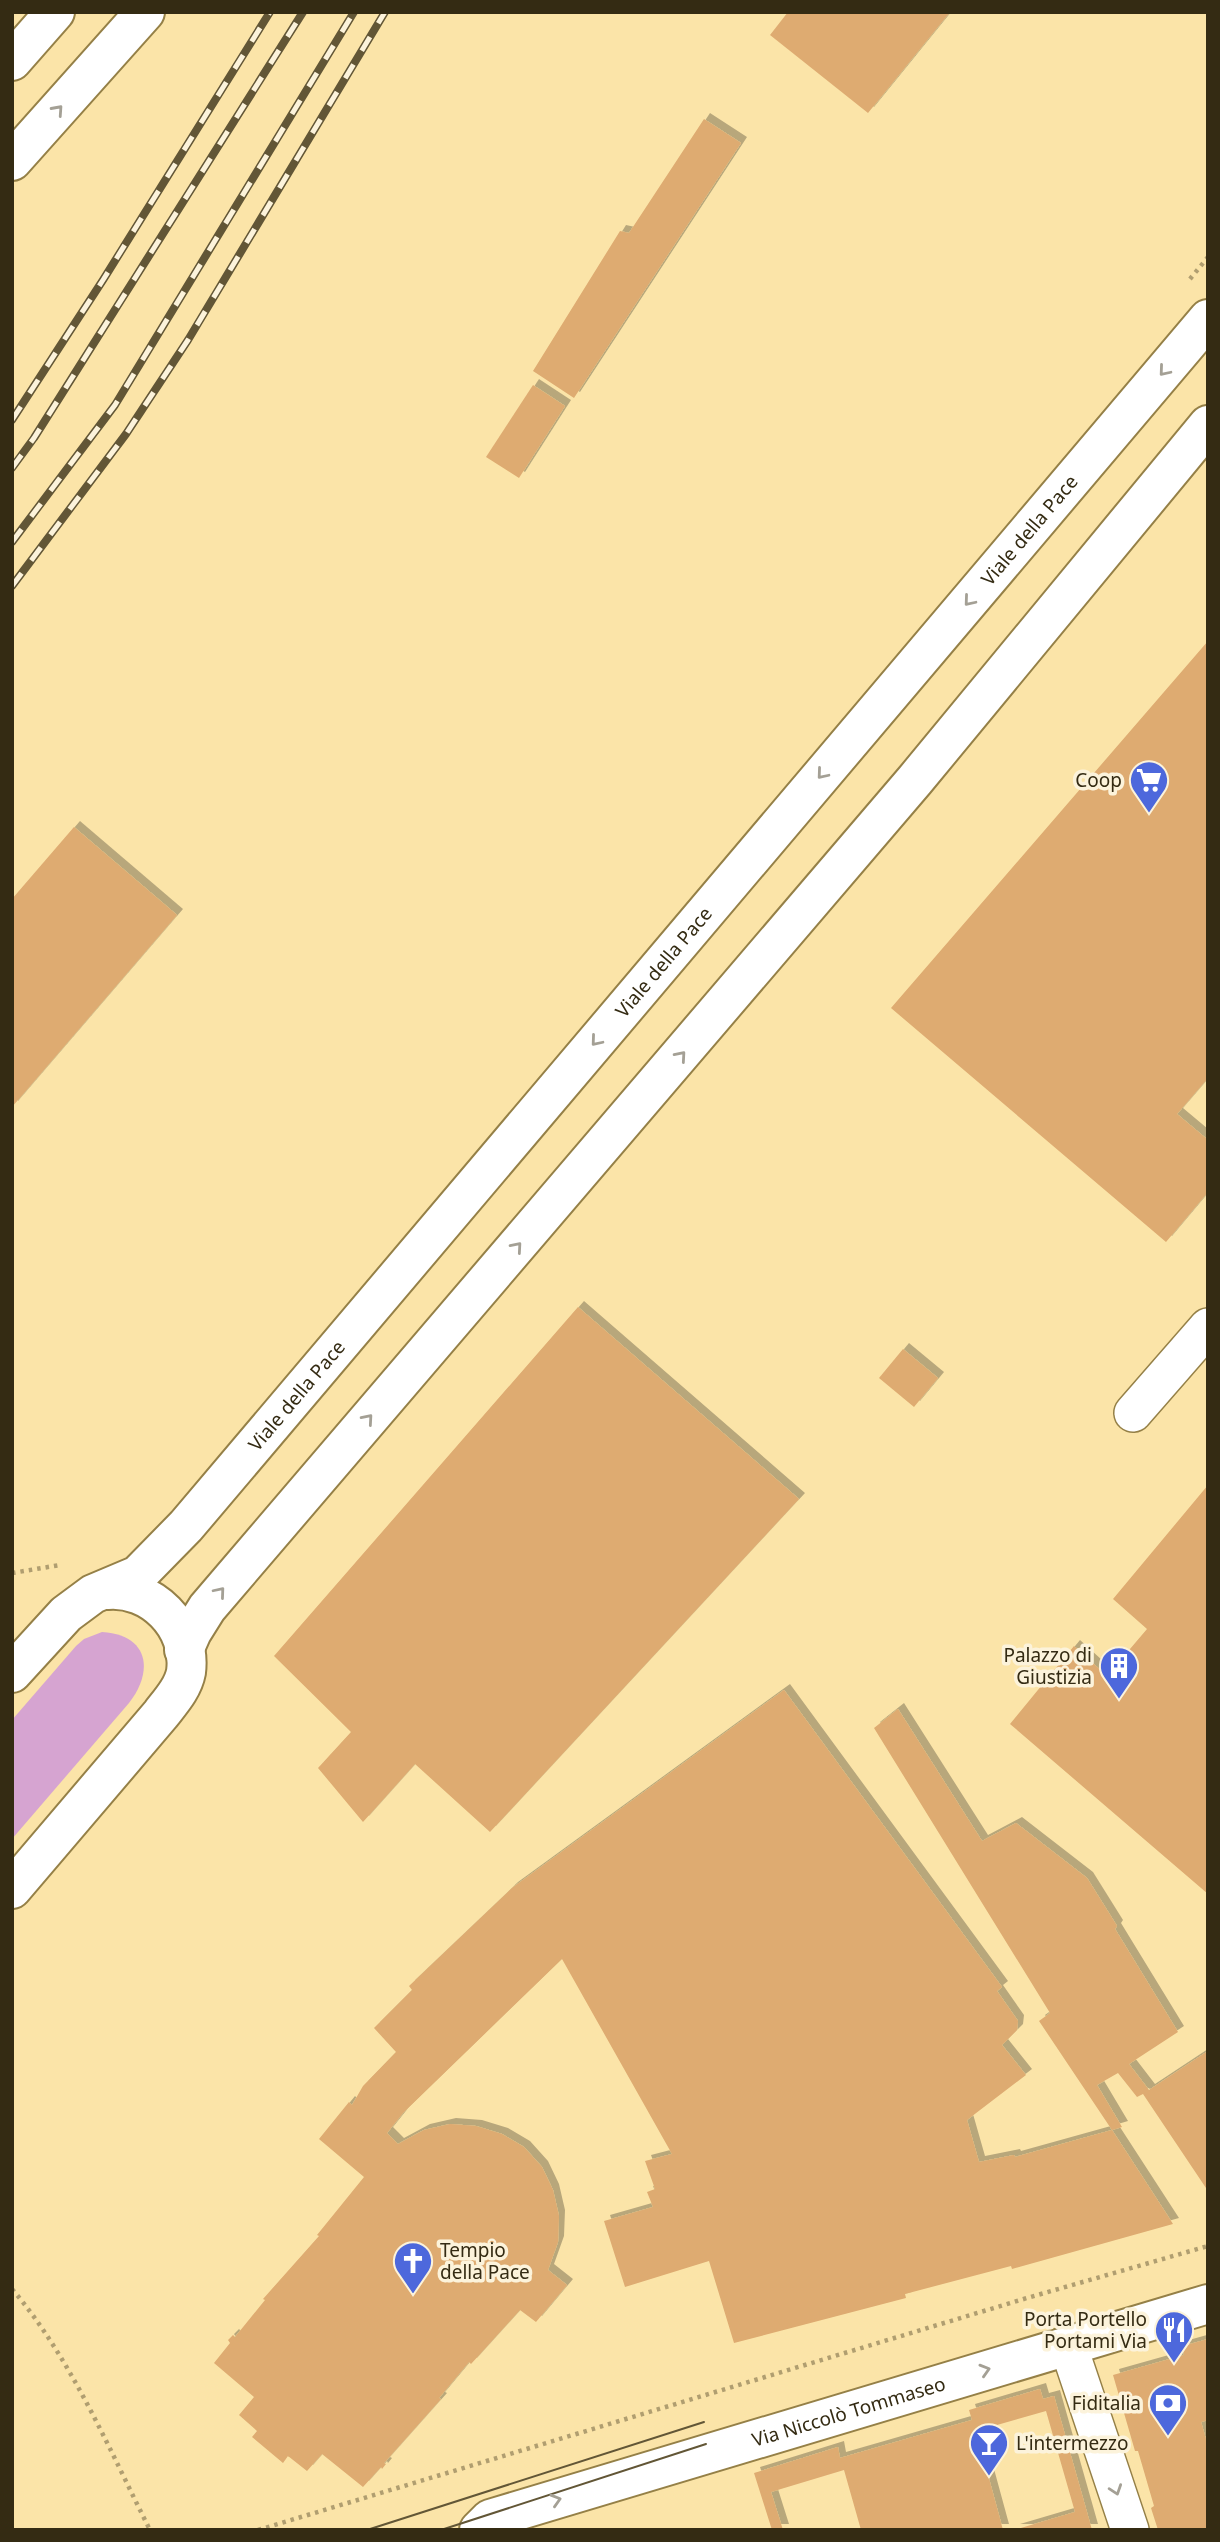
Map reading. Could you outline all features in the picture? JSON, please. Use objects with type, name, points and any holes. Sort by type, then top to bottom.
[{"type":"street","points":[[12,61],[55,12]]},
{"type":"street","points":[[12,161],[145,12]]},
{"type":"street","name":"Viale della Pace","points":[[12,1674],[66,1614],[93,1594],[138,1575],[186,1526],[1208,319]]},
{"type":"street","points":[[184,1650],[197,1623],[215,1598],[915,780],[1208,425]]},
{"type":"street","points":[[1133,1413],[1208,1327]]},
{"type":"street","points":[[12,1889],[175,1697],[186,1674],[184,1650],[173,1621],[152,1601],[129,1590],[107,1590]]},
{"type":"street","name":"Via Niccolò Tommaseo","points":[[485,2525],[1208,2304]]},
{"type":"street","points":[[1068,2345],[1130,2530]]},
{"type":"path","points":[[258,2530],[1208,2246]]},
{"type":"path","points":[[12,2289],[29,2309],[84,2399],[150,2530]]},
{"type":"shaded area","points":[[102,1632],[130,1640],[138,1647],[144,1667],[137,1691],[12,1839],[12,1720],[76,1646],[84,1639]]},
{"type":"building","points":[[788,12],[950,12],[868,113],[770,35]]},
{"type":"building","points":[[704,119],[741,143],[574,398],[533,371],[620,231],[629,233]]},
{"type":"building","points":[[533,385],[565,406],[519,478],[486,457]]},
{"type":"building","points":[[1208,641],[1208,1078],[1177,1114],[1208,1140],[1208,1192],[1166,1242],[891,1008]]},
{"type":"building","points":[[74,827],[177,915],[12,1107],[12,899]]},
{"type":"building","points":[[578,1307],[799,1499],[490,1832],[415,1764],[363,1822],[318,1768],[351,1732],[274,1656]]},
{"type":"building","points":[[903,1349],[938,1378],[914,1407],[879,1378]]},
{"type":"building","name":"Palazzo di Giustizia","points":[[1208,1485],[1208,1894],[1010,1724],[1074,1646],[1107,1676],[1147,1629],[1113,1599]]},
{"type":"building","points":[[784,1690],[1002,1987],[997,1991],[1018,2021],[1017,2030],[1002,2045],[1026,2075],[967,2120],[979,2162],[1014,2155],[1015,2157],[1112,2130],[1173,2224],[1012,2269],[1011,2266],[905,2294],[906,2298],[734,2343],[709,2261],[625,2287],[604,2221],[653,2207],[647,2192],[655,2189],[645,2161],[672,2154],[562,1959],[403,2113],[387,2133],[398,2144],[424,2130],[450,2124],[476,2126],[502,2134],[524,2147],[542,2167],[553,2190],[559,2216],[558,2242],[548,2270],[567,2285],[536,2322],[520,2310],[471,2364],[469,2362],[439,2398],[441,2399],[384,2463],[386,2464],[382,2469],[381,2467],[363,2487],[322,2454],[307,2471],[288,2456],[283,2463],[252,2437],[257,2431],[239,2415],[254,2397],[214,2363],[230,2343],[228,2340],[233,2335],[235,2337],[364,2177],[319,2139],[349,2102],[352,2105],[363,2086],[396,2052],[374,2028],[412,1990],[409,1986],[512,1888]]},
{"type":"building","points":[[898,1709],[982,1841],[1016,1823],[1087,1878],[1178,2032],[1129,2064],[1149,2090],[1208,2051],[1208,2191],[1143,2094],[1137,2097],[1118,2073],[1097,2085],[1122,2127],[1112,2130],[1039,2021],[1050,2013],[874,1728]]},
{"type":"building","name":"Fiditalia","points":[[1208,2339],[1208,2420],[1201,2422],[1208,2446],[1208,2530],[1158,2530],[1151,2508],[1154,2506],[1113,2375],[1184,2355],[1183,2346]]},
{"type":"building","points":[[1040,2389],[1043,2399],[1054,2396],[1092,2530],[1014,2530],[1075,2512],[1046,2411],[976,2431],[1003,2530],[861,2530],[844,2470],[771,2492],[783,2530],[772,2530],[754,2473],[838,2447],[840,2458],[972,2420],[969,2410]]},
{"type":"tram line","points":[[367,2530],[704,2422]]},
{"type":"tram line","points":[[441,2530],[706,2444]]},
{"type":"railway","points":[[12,420],[270,12]]},
{"type":"railway","points":[[12,468],[34,438],[303,12]]},
{"type":"railway","points":[[12,542],[115,405],[354,12]]},
{"type":"railway","points":[[12,586],[126,434],[188,340],[385,12]]},
{"type":"place","name":"Coop","points":[[1149,814]]},
{"type":"place","name":"Palazzo di Giustizia","points":[[1119,1700]]},
{"type":"place","name":"Tempio della Pace","points":[[413,2295]]},
{"type":"place","name":"Porta Portello Portami Via","points":[[1174,2364]]},
{"type":"place","name":"Fiditalia","points":[[1168,2437]]},
{"type":"place","name":"L'intermezzo","points":[[989,2477]]}]
